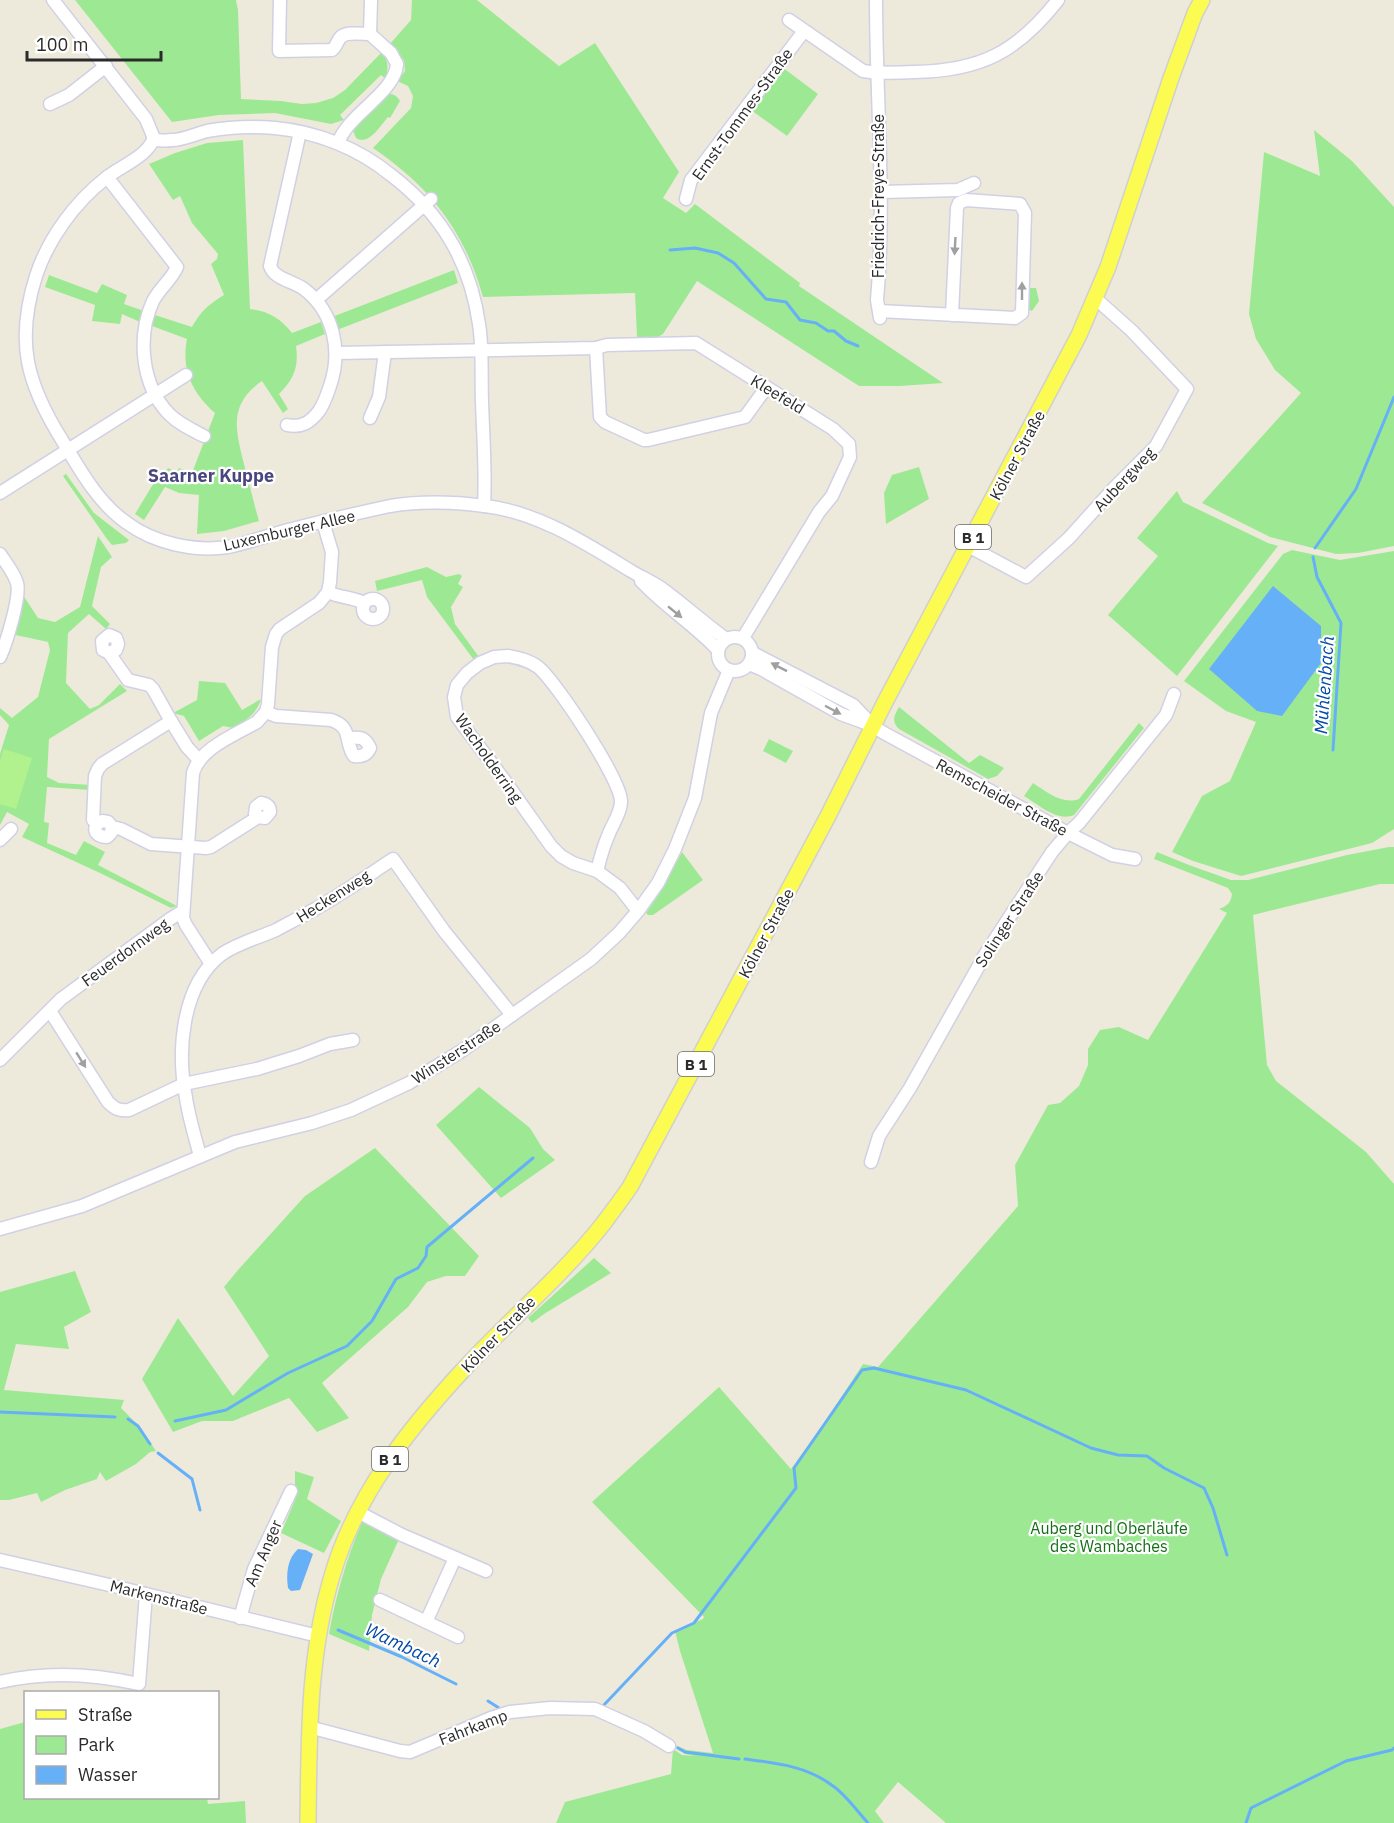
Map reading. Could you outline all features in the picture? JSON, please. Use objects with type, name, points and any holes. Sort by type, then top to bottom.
[{"type":"main road","name":"Kölner Straße","points":[[308,1823],[309,1727],[318,1636],[332,1575],[342,1545],[358,1512],[394,1452],[425,1413],[465,1368],[589,1240],[630,1187],[828,816],[1079,335],[1112,254],[1171,78],[1202,0]]},
{"type":"street","points":[[53,0],[146,119],[153,140],[173,140],[207,131],[249,127],[300,132],[338,143],[381,167],[428,202],[456,249],[467,273],[479,325],[484,506]]},
{"type":"street","points":[[280,0],[279,51],[332,50],[344,34],[370,34],[398,64],[397,71],[389,84],[352,120],[338,143]]},
{"type":"street","points":[[370,0],[370,34]]},
{"type":"street","name":"Friedrich-Freye-Straße","points":[[876,0],[876,73],[881,192],[877,300],[880,315],[952,315]]},
{"type":"street","points":[[789,20],[863,71],[876,73],[933,72],[956,70],[998,55],[1020,40],[1042,20],[1058,0]]},
{"type":"street","name":"Ernst-Tommes-Straße","points":[[686,199],[691,180],[804,31]]},
{"type":"street","points":[[51,104],[69,95],[106,66]]},
{"type":"street","points":[[287,425],[298,427],[307,423],[319,411],[335,372],[336,353],[335,339],[330,324],[316,300],[297,284],[276,275],[270,266],[300,132]]},
{"type":"street","name":"Luxemburger Allee","points":[[153,140],[145,152],[107,177],[82,200],[55,238],[36,276],[28,308],[25,335],[35,392],[46,413],[93,490],[126,523],[159,540],[185,546],[209,548],[229,547],[323,522],[404,504],[430,502],[508,510],[553,527],[659,586],[726,639]]},
{"type":"street","points":[[107,177],[177,267],[154,300],[148,315],[144,331],[145,360],[156,395],[169,413],[185,426],[204,436]]},
{"type":"street","points":[[881,192],[958,190],[974,183]]},
{"type":"street","points":[[966,200],[1020,204],[1025,213],[1022,313],[1015,318],[952,315],[959,203],[966,200]]},
{"type":"street","points":[[316,300],[428,202]]},
{"type":"street","name":"Aubergweg","points":[[968,546],[1026,577],[1069,538],[1114,487],[1156,446],[1187,389],[1132,331],[1095,298]]},
{"type":"street","name":"Kleefeld","points":[[336,353],[596,348],[607,345],[696,343],[833,429],[849,444],[850,457],[832,496],[819,512],[743,638]]},
{"type":"street","points":[[596,348],[600,417],[604,422],[644,440],[745,417],[766,388]]},
{"type":"street","points":[[370,418],[379,397],[385,352]]},
{"type":"street","points":[[0,493],[186,375]]},
{"type":"street","points":[[183,911],[193,773],[199,759],[206,752],[257,722],[266,712],[273,638],[280,628],[319,603],[328,592],[332,556],[323,522]]},
{"type":"street","points":[[0,554],[16,580],[18,590],[10,627],[0,657]]},
{"type":"street","name":"Luxemburger Allee","points":[[634,572],[659,600],[709,640],[718,650],[720,662],[729,670]]},
{"type":"street","points":[[328,592],[364,603]]},
{"type":"street","points":[[718,650],[726,639],[743,638],[748,643],[751,659]]},
{"type":"street","points":[[109,653],[128,680],[153,689],[187,747],[199,759]]},
{"type":"street","name":"Wacholderring","points":[[597,871],[622,801],[617,784],[588,734],[547,676],[537,666],[523,659],[508,656],[494,657],[480,663],[457,685],[453,697],[457,717],[551,846],[561,856],[573,863],[597,871],[620,888],[638,911]]},
{"type":"street","points":[[751,659],[853,705],[873,726]]},
{"type":"street","points":[[729,670],[740,670],[751,659]]},
{"type":"street","name":"Winsterstraße","points":[[0,1229],[82,1206],[244,1139],[312,1123],[351,1110],[435,1068],[591,959],[619,933],[638,911],[658,883],[675,849],[695,798],[711,713],[729,670]]},
{"type":"street","name":"Solinger Straße","points":[[871,1162],[879,1136],[910,1088],[986,952],[1046,861],[1139,750],[1166,714],[1174,694]]},
{"type":"street","points":[[266,712],[276,716],[331,720],[341,725],[350,738]]},
{"type":"street","points":[[171,721],[102,764],[98,769],[95,776],[93,820],[97,823],[108,822],[112,827],[151,844],[188,848],[210,847],[258,817]]},
{"type":"street","name":"Remscheider Straße","points":[[873,726],[1068,833],[1112,855],[1135,859]]},
{"type":"street","points":[[0,840],[11,829]]},
{"type":"street","name":"Heckenweg","points":[[200,1156],[184,1084],[182,1045],[193,992],[202,976],[223,954],[307,914],[393,859],[444,931],[512,1016]]},
{"type":"street","name":"Feuerdornweg","points":[[0,1060],[61,999],[183,911],[186,925],[211,964]]},
{"type":"street","points":[[50,1011],[108,1102],[114,1108],[122,1111],[129,1110],[184,1084],[256,1069],[330,1044],[353,1040]]},
{"type":"street","name":"Am Anger","points":[[240,1618],[254,1569],[291,1491]]},
{"type":"street","points":[[358,1512],[402,1535],[486,1571]]},
{"type":"street","points":[[426,1622],[455,1558]]},
{"type":"street","name":"Markenstraße","points":[[0,1560],[318,1636]]},
{"type":"street","points":[[0,1682],[32,1676],[61,1675],[113,1678],[139,1684],[146,1594]]},
{"type":"street","points":[[380,1600],[458,1637]]},
{"type":"street","name":"Fahrkamp","points":[[309,1727],[410,1752],[510,1712],[550,1708],[590,1708],[635,1727],[669,1746]]},
{"type":"green space","points":[[75,0],[236,0],[241,99],[302,104],[333,98],[345,90],[382,52],[386,58],[386,79],[381,75],[340,115],[344,120],[331,124],[275,113],[219,115],[172,122]]},
{"type":"green space","points":[[412,0],[477,0],[559,66],[595,43],[679,172],[663,198],[686,213],[695,204],[800,283],[799,286],[943,383],[859,386],[697,281],[663,334],[658,337],[637,337],[635,293],[483,297],[466,251],[442,212],[412,178],[373,148],[411,108],[413,96],[408,86],[397,81],[405,71],[404,60],[389,45],[411,20]]},
{"type":"green space","points":[[782,67],[818,94],[787,136],[751,110]]},
{"type":"green space","points":[[386,94],[394,95],[400,101],[390,118],[388,117],[370,137],[361,140],[356,138],[353,131],[356,125]]},
{"type":"green space","points":[[1314,130],[1352,161],[1394,207],[1394,546],[1358,553],[1336,554],[1270,537],[1202,503],[1301,393],[1275,370],[1256,339],[1249,314],[1264,152],[1320,176]]},
{"type":"green space","points":[[243,140],[250,309],[273,316],[292,333],[321,322],[325,334],[296,346],[297,360],[294,372],[279,394],[288,409],[283,413],[262,381],[243,400],[239,410],[237,431],[239,443],[259,521],[224,531],[197,534],[199,495],[179,493],[165,487],[144,520],[135,514],[161,471],[165,473],[168,468],[177,472],[179,468],[192,473],[215,413],[200,397],[190,380],[186,360],[187,339],[152,326],[155,315],[192,327],[205,309],[224,295],[211,264],[217,259],[218,254],[192,223],[180,196],[173,200],[149,164],[207,143]]},
{"type":"green space","points":[[454,270],[458,283],[337,330],[332,317]]},
{"type":"green space","points":[[49,275],[97,293],[102,284],[127,295],[124,304],[144,311],[140,322],[122,314],[120,324],[92,321],[95,305],[45,287]]},
{"type":"green space","points":[[1027,288],[1036,288],[1039,301],[1032,311],[1026,308]]},
{"type":"green space","points":[[919,467],[929,499],[886,524],[884,493],[892,475]]},
{"type":"green space","points":[[66,474],[94,513],[129,540],[126,543],[112,545],[63,476]]},
{"type":"green space","points":[[1177,491],[1183,502],[1278,546],[1177,676],[1108,615],[1158,556],[1137,538]]},
{"type":"green space","points":[[98,536],[112,557],[101,567],[92,606],[110,624],[106,629],[89,614],[68,633],[66,683],[90,709],[99,705],[120,684],[127,691],[49,739],[47,777],[59,783],[91,785],[90,790],[47,787],[44,822],[49,823],[47,843],[76,855],[84,841],[105,852],[98,865],[177,906],[171,908],[22,837],[29,824],[7,812],[0,825],[0,754],[9,725],[0,715],[0,708],[12,718],[38,697],[50,650],[48,642],[11,634],[21,592],[38,618],[55,622],[80,607]]},
{"type":"green space","points":[[1292,550],[1340,560],[1394,551],[1394,829],[1372,843],[1241,876],[1172,852],[1202,796],[1230,781],[1256,722],[1226,711],[1184,681],[1283,554]]},
{"type":"green space","points":[[427,567],[446,577],[459,574],[462,576],[458,584],[463,587],[451,607],[455,624],[479,657],[474,660],[427,597],[422,580],[377,591],[375,581]]},
{"type":"green space","points":[[199,681],[225,683],[242,710],[261,699],[259,705],[250,716],[233,728],[223,726],[199,741],[184,716],[173,713],[197,700]]},
{"type":"green space","points":[[899,707],[969,763],[980,755],[1004,768],[997,776],[988,779],[899,729],[894,718]]},
{"type":"green space","points":[[1139,723],[1144,728],[1074,815],[1068,817],[1055,814],[1024,796],[1033,783],[1061,799],[1079,799]]},
{"type":"green space","points":[[769,739],[793,751],[786,763],[763,751]]},
{"type":"green space","points":[[4,749],[32,758],[16,809],[0,804],[0,761]]},
{"type":"green space","name":"Auberg und Oberläufe des Wambaches","points":[[1394,847],[1394,884],[1380,884],[1253,915],[1267,1065],[1276,1081],[1366,1152],[1394,1184],[1394,1823],[946,1823],[898,1782],[875,1811],[884,1823],[556,1823],[565,1802],[671,1774],[673,1749],[682,1755],[694,1756],[685,1754],[674,1747],[675,1745],[687,1750],[713,1753],[675,1631],[704,1617],[592,1502],[719,1387],[791,1469],[863,1364],[878,1367],[1018,1206],[1015,1165],[1048,1105],[1060,1103],[1079,1086],[1088,1065],[1088,1049],[1100,1030],[1119,1027],[1148,1040],[1227,913],[1219,909],[1227,905],[1231,899],[1232,894],[1228,888],[1154,859],[1157,852],[1231,880],[1248,880]]},
{"type":"green space","points":[[682,852],[703,880],[653,915],[648,915],[646,913]]},
{"type":"green space","points":[[479,1087],[530,1128],[543,1149],[555,1160],[501,1198],[436,1125]]},
{"type":"green space","points":[[375,1148],[479,1256],[465,1276],[446,1276],[427,1282],[408,1307],[322,1383],[349,1418],[317,1432],[289,1398],[233,1421],[202,1421],[173,1432],[142,1379],[178,1318],[233,1396],[269,1356],[224,1287],[305,1196]]},
{"type":"green space","points":[[594,1258],[611,1273],[532,1323],[528,1318]]},
{"type":"green space","points":[[75,1271],[91,1312],[64,1327],[69,1349],[16,1344],[4,1390],[124,1400],[121,1408],[140,1427],[156,1451],[150,1452],[136,1464],[106,1481],[100,1472],[97,1479],[65,1490],[41,1502],[37,1493],[0,1500],[0,1292]]},
{"type":"green space","points":[[295,1471],[314,1477],[307,1499],[341,1521],[324,1553],[281,1533],[295,1500]]},
{"type":"green space","points":[[363,1520],[399,1539],[381,1579],[372,1615],[369,1651],[329,1634],[343,1576]]},
{"type":"green space","points":[[24,1722],[24,1799],[207,1799],[208,1804],[245,1801],[246,1823],[0,1823],[0,1729]]},
{"type":"water","points":[[1273,586],[1321,626],[1321,663],[1282,716],[1257,711],[1209,669]]},
{"type":"water","points":[[298,1549],[313,1554],[300,1590],[291,1591],[288,1588],[288,1567]]},
{"type":"waterway","points":[[670,250],[695,248],[718,253],[734,263],[766,299],[786,302],[800,320],[816,323],[828,331],[834,331],[846,341],[858,346]]},
{"type":"waterway","name":"Mühlenbach","points":[[1315,548],[1356,489],[1394,397]]},
{"type":"waterway","name":"Mühlenbach","points":[[1313,557],[1317,577],[1341,623],[1333,750]]},
{"type":"waterway","points":[[175,1421],[226,1410],[288,1373],[347,1346],[372,1321],[396,1279],[418,1268],[426,1256],[427,1247],[533,1158]]},
{"type":"waterway","points":[[602,1707],[672,1633],[694,1623],[796,1488],[794,1468],[862,1370],[874,1368],[966,1390],[1091,1448],[1118,1455],[1147,1456],[1164,1468],[1204,1488],[1213,1508],[1227,1555]]},
{"type":"waterway","name":"Wambach","points":[[0,1412],[115,1417]]},
{"type":"waterway","name":"Wambach","points":[[128,1419],[138,1426],[150,1444]]},
{"type":"waterway","name":"Wambach","points":[[158,1453],[192,1479],[200,1510]]},
{"type":"waterway","name":"Wambach","points":[[338,1630],[402,1657],[456,1684]]},
{"type":"waterway","name":"Wambach","points":[[488,1701],[499,1708]]},
{"type":"waterway","name":"Wambach","points":[[678,1748],[685,1752],[739,1759]]},
{"type":"waterway","points":[[1246,1823],[1251,1808],[1346,1761],[1394,1748]]},
{"type":"waterway","name":"Wambach","points":[[745,1759],[791,1766],[823,1779],[842,1794],[868,1823]]},
{"type":"district","name":"Saarner Kuppe","points":[[211,475]]}]
